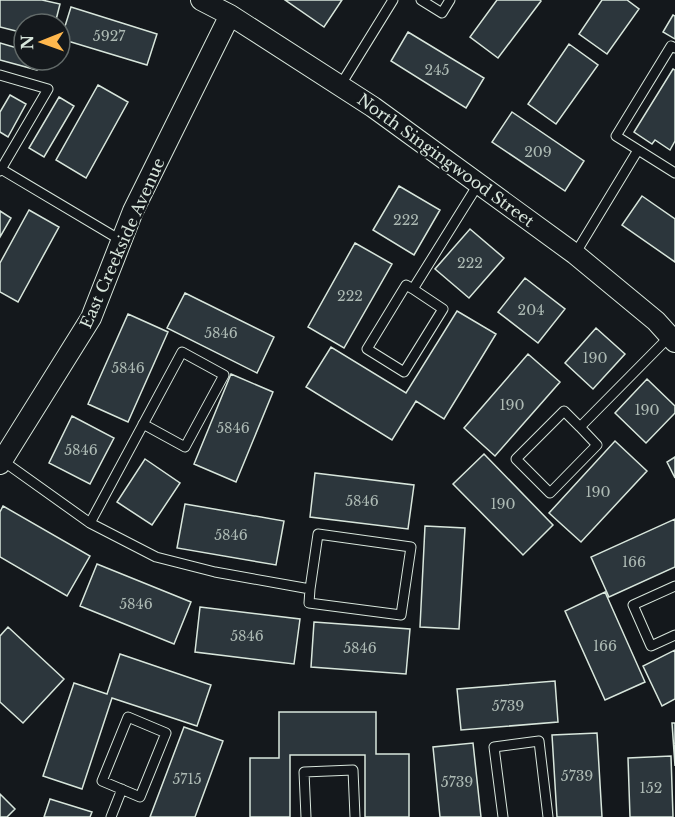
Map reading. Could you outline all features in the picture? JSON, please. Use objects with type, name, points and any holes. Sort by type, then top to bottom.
[{"type":"street","name":"North Singingwood Street","points":[[201,0],[230,15],[374,107],[574,254],[656,321],[673,339]]},
{"type":"street","name":"East Creekside Avenue","points":[[1,462],[91,318],[134,211],[230,15]]},
{"type":"lane","points":[[340,86],[393,0]]},
{"type":"lane","points":[[421,0],[442,13],[450,0]]},
{"type":"lane","points":[[675,48],[671,46],[616,136],[675,173]]},
{"type":"lane","points":[[0,75],[48,90],[1,170],[122,240]]},
{"type":"lane","points":[[574,254],[638,150]]},
{"type":"lane","points":[[413,289],[479,183]]},
{"type":"lane","points":[[406,285],[413,289],[443,309],[404,372],[367,349],[406,285]]},
{"type":"lane","points":[[580,427],[673,339]]},
{"type":"lane","points":[[90,523],[182,352],[224,375],[185,447],[144,424]]},
{"type":"lane","points":[[564,411],[580,427],[597,445],[550,493],[516,459],[564,411]]},
{"type":"lane","points":[[1,462],[90,523],[156,557],[214,572],[310,589]]},
{"type":"lane","points":[[318,534],[411,547],[400,615],[309,603],[310,589],[318,534]]},
{"type":"lane","points":[[675,586],[633,605],[651,646],[675,635]]},
{"type":"lane","points":[[128,717],[166,733],[140,797],[122,789],[102,781],[128,717]]},
{"type":"lane","points":[[503,817],[494,747],[539,741],[548,817]]},
{"type":"lane","points":[[306,817],[304,772],[353,770],[355,817]]},
{"type":"lane","points":[[111,817],[122,789]]},
{"type":"building","points":[[0,0],[42,0],[60,4],[58,12],[12,12],[12,30],[0,27]]},
{"type":"building","points":[[285,0],[342,0],[324,27]]},
{"type":"building","points":[[497,0],[541,1],[498,58],[470,37]]},
{"type":"building","points":[[602,0],[627,0],[639,9],[607,54],[579,34]]},
{"type":"building","points":[[71,7],[157,34],[147,65],[72,42],[72,12],[69,12]]},
{"type":"building","points":[[673,15],[675,16],[675,39],[663,32]]},
{"type":"building","points":[[408,32],[484,78],[466,108],[391,61]]},
{"type":"building","points":[[0,43],[12,46],[12,63],[0,60]]},
{"type":"building","points":[[569,44],[598,65],[556,124],[528,104]]},
{"type":"building","points":[[673,69],[675,70],[675,141],[670,150],[655,140],[652,144],[634,132]]},
{"type":"building","points":[[98,85],[128,102],[86,178],[56,160]]},
{"type":"building","points":[[10,95],[26,104],[8,137],[0,132],[0,112]]},
{"type":"building","points":[[59,97],[74,106],[44,157],[29,148]]},
{"type":"building","points":[[512,112],[584,161],[565,191],[492,142]]},
{"type":"building","points":[[399,186],[440,210],[414,255],[373,230]]},
{"type":"building","points":[[642,196],[675,219],[675,262],[622,225]]},
{"type":"building","points":[[29,210],[59,227],[18,302],[0,292],[0,263]]},
{"type":"building","points":[[0,211],[11,218],[0,237]]},
{"type":"building","points":[[470,229],[504,258],[469,298],[435,269]]},
{"type":"building","points":[[355,243],[392,264],[344,348],[308,327]]},
{"type":"building","points":[[525,278],[565,309],[538,343],[498,312]]},
{"type":"building","points":[[185,293],[274,337],[257,373],[167,328]]},
{"type":"building","points":[[457,311],[496,334],[444,419],[416,401],[392,440],[306,387],[331,347],[406,393]]},
{"type":"building","points":[[128,314],[168,332],[128,422],[88,404]]},
{"type":"building","points":[[596,328],[625,354],[593,389],[565,363]]},
{"type":"building","points":[[528,354],[560,382],[495,456],[464,428]]},
{"type":"building","points":[[231,374],[273,392],[236,482],[194,464]]},
{"type":"building","points":[[647,379],[675,406],[675,413],[646,443],[615,413]]},
{"type":"building","points":[[72,416],[114,438],[90,484],[49,463]]},
{"type":"building","points":[[615,441],[647,471],[581,542],[549,513]]},
{"type":"building","points":[[484,454],[553,525],[523,555],[453,484]]},
{"type":"building","points":[[675,457],[675,478],[667,462]]},
{"type":"building","points":[[145,459],[180,483],[152,525],[117,502]]},
{"type":"building","points":[[315,473],[414,485],[408,529],[310,517]]},
{"type":"building","points":[[185,504],[284,521],[276,565],[177,548]]},
{"type":"building","points":[[3,506],[90,556],[67,596],[0,557],[0,512]]},
{"type":"building","points":[[675,519],[675,567],[609,597],[591,557]]},
{"type":"building","points":[[425,526],[465,528],[459,629],[420,627]]},
{"type":"building","points":[[97,564],[191,602],[174,644],[80,606]]},
{"type":"building","points":[[605,592],[645,682],[605,700],[565,611]]},
{"type":"building","points":[[200,607],[300,619],[294,664],[195,652]]},
{"type":"building","points":[[314,622],[410,629],[406,674],[311,667]]},
{"type":"building","points":[[8,627],[64,679],[23,723],[0,702],[0,636]]},
{"type":"building","points":[[675,650],[675,699],[662,706],[643,666]]},
{"type":"building","points":[[120,654],[211,685],[197,726],[112,698],[82,789],[43,776],[74,683],[107,694]]},
{"type":"building","points":[[555,681],[558,722],[461,730],[457,689]]},
{"type":"building","points":[[279,712],[376,712],[376,754],[409,754],[409,817],[365,817],[365,755],[290,755],[290,817],[250,817],[250,758],[279,758]]},
{"type":"building","points":[[672,723],[675,723],[675,766]]},
{"type":"building","points":[[184,727],[223,741],[195,817],[150,817]]},
{"type":"building","points":[[597,733],[602,817],[557,817],[552,735]]},
{"type":"building","points":[[473,743],[481,817],[440,817],[433,747]]},
{"type":"building","points":[[671,756],[673,817],[630,817],[628,758]]},
{"type":"building","points":[[0,794],[15,809],[7,817],[0,817]]},
{"type":"building","points":[[50,799],[92,812],[90,817],[44,817]]}]
